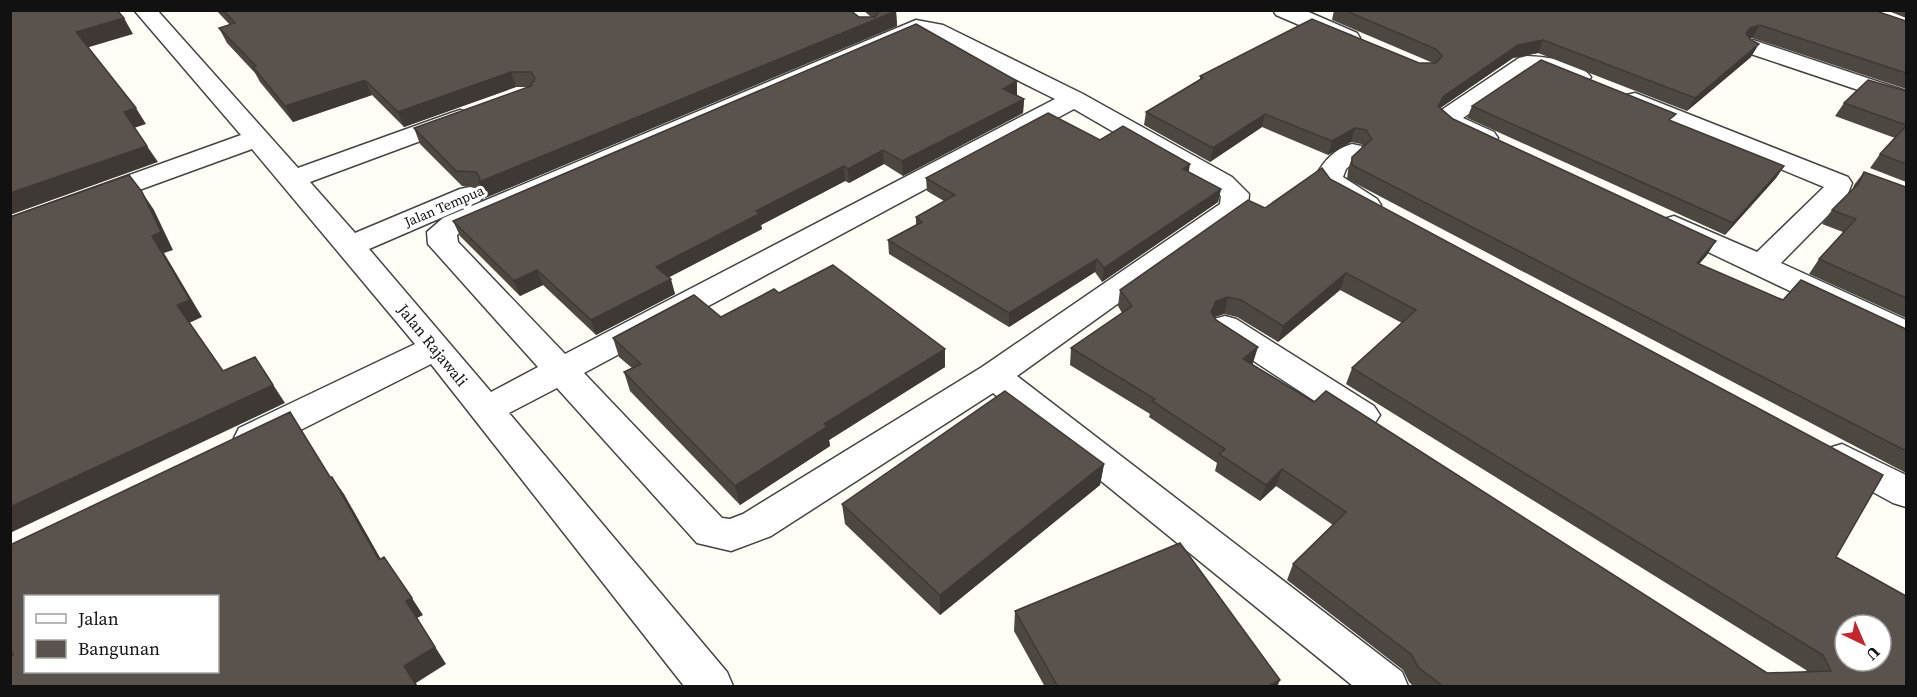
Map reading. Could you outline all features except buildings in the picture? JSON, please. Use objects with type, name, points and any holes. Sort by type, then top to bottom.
[{"type":"street","name":"Jalan Rajawali","points":[[145,10],[293,179],[436,348],[711,687]]},
{"type":"street","name":"Jalan Tempua","points":[[350,246],[902,10]]},
{"type":"street","points":[[1284,10],[1369,46]]},
{"type":"street","points":[[916,27],[935,30],[1074,99],[1222,183],[1235,194],[1234,207],[994,376],[745,532],[721,535],[711,532],[563,370],[443,244],[442,232],[446,228],[916,27]]},
{"type":"street","points":[[1753,47],[1906,99]]},
{"type":"street","points":[[1510,150],[1452,123],[1449,116],[1522,65],[1532,62],[1547,64],[1610,83],[1862,177]]},
{"type":"street","points":[[1572,63],[1610,83],[1838,183],[1837,190],[1762,264]]},
{"type":"street","points":[[486,410],[1074,99]]},
{"type":"street","points":[[293,179],[482,110]]},
{"type":"street","points":[[10,228],[257,138]]},
{"type":"street","points":[[1352,152],[1335,165],[1329,177],[1336,187],[1398,221]]},
{"type":"street","points":[[1645,213],[1762,264],[1906,333]]},
{"type":"street","points":[[1225,327],[1396,436]]},
{"type":"street","points":[[221,453],[436,348]]},
{"type":"street","points":[[994,376],[1386,687]]},
{"type":"street","points":[[1811,441],[1906,492]]}]
